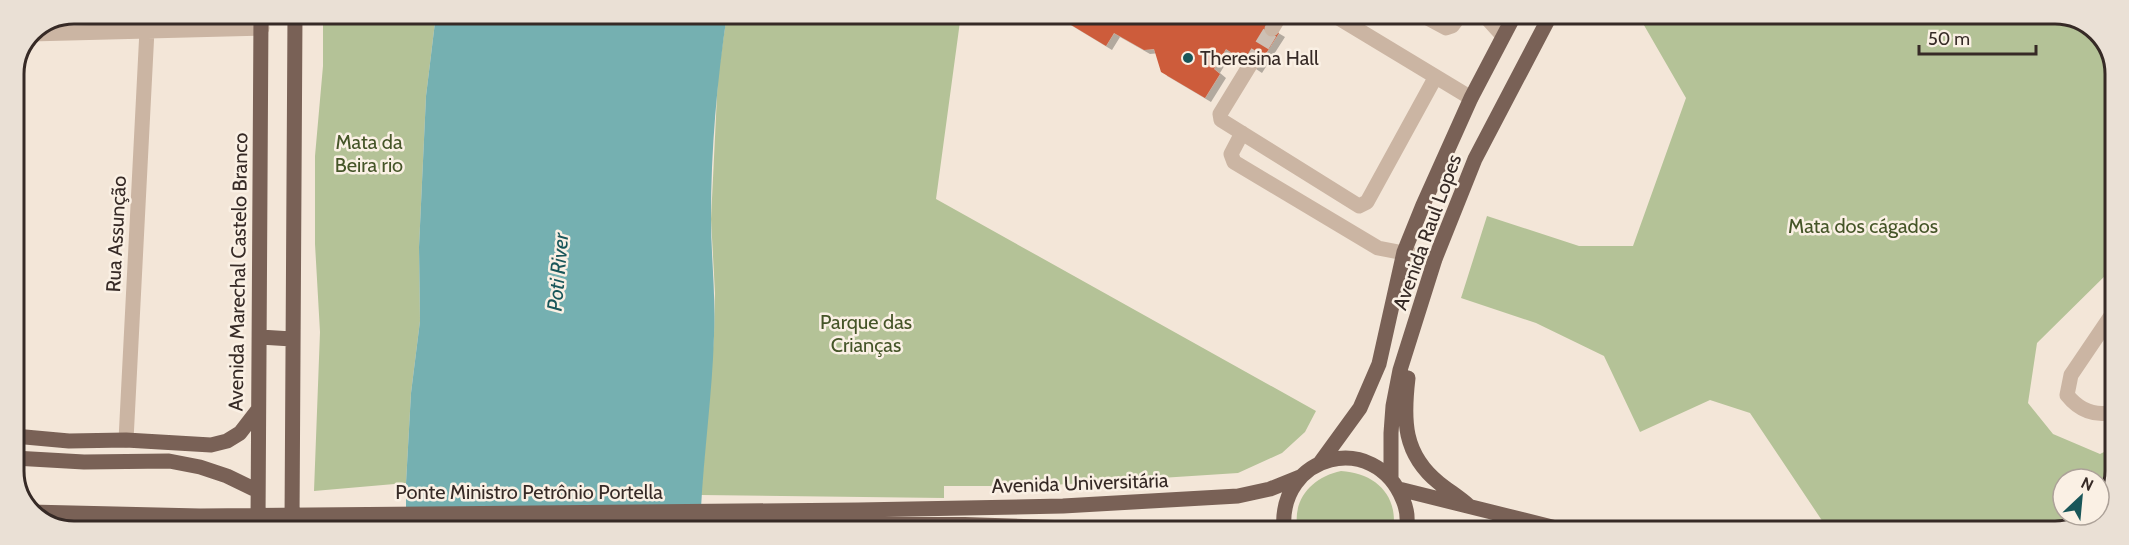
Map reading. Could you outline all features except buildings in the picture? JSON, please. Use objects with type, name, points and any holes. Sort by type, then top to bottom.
[{"type":"main road","name":"Avenida Marechal Castelo Branco","points":[[258,521],[262,24]]},
{"type":"main road","points":[[292,521],[295,24]]},
{"type":"main road","name":"Avenida Raul Lopes","points":[[1320,463],[1360,408],[1379,364],[1404,252],[1422,205],[1471,98],[1510,24]]},
{"type":"main road","name":"Avenida Raul Lopes","points":[[1406,521],[1406,507],[1395,484],[1391,433],[1393,406],[1400,370],[1412,338],[1435,259],[1475,159],[1546,24]]},
{"type":"main road","points":[[260,337],[292,339]]},
{"type":"main road","points":[[1412,338],[1405,406],[1407,437],[1425,468],[1438,482],[1468,506]]},
{"type":"main road","points":[[24,437],[69,441],[126,440],[211,446],[227,441],[240,433],[258,411]]},
{"type":"main road","points":[[24,459],[84,462],[169,461],[200,467],[227,476],[258,491]]},
{"type":"main road","points":[[1283,521],[1286,502],[1300,477],[1320,463],[1354,459],[1374,466],[1395,484],[1528,521]]},
{"type":"main road","name":"Avenida Universitária","points":[[858,516],[1226,497],[1270,489],[1300,477]]},
{"type":"main road","points":[[47,513],[184,521]]},
{"type":"main road","name":"Avenida Universitária","points":[[858,516],[955,521]]},
{"type":"main road","name":"Ponte Ministro Petrônio Portella","points":[[310,521],[858,516]]},
{"type":"street","points":[[44,34],[147,30],[224,24]]},
{"type":"street","points":[[1272,29],[1275,24]]},
{"type":"street","points":[[1348,24],[1471,98]]},
{"type":"street","points":[[1439,24],[1446,28],[1454,24]]},
{"type":"street","points":[[1492,24],[1503,36]]},
{"type":"street","name":"Rua Assunção","points":[[126,440],[147,30]]},
{"type":"street","points":[[1250,65],[1220,114],[1221,120],[1359,206],[1367,202],[1436,78]]},
{"type":"street","points":[[1242,133],[1231,154],[1234,162],[1378,248],[1435,259]]},
{"type":"street","points":[[2105,324],[2071,375],[2067,395],[2075,405],[2085,411],[2105,412]]},
{"type":"green space","name":"Mata da Beira rio","points":[[323,24],[435,24],[426,96],[419,247],[420,321],[411,393],[406,483],[314,491],[320,332],[315,244],[315,156],[323,66]]},
{"type":"green space","name":"Parque das Crianças","points":[[726,24],[960,24],[936,199],[1316,411],[1305,432],[1282,453],[1238,473],[1037,486],[944,486],[944,498],[701,495],[714,336],[715,293],[711,219],[718,75]]},
{"type":"green space","name":"Mata dos cágados","points":[[1643,24],[2055,24],[2080,31],[2097,46],[2105,70],[2105,276],[2037,343],[2028,403],[2053,434],[2100,454],[2105,452],[2105,467],[2051,467],[2051,521],[1822,521],[1750,413],[1710,400],[1640,432],[1604,356],[1536,323],[1461,298],[1487,216],[1579,246],[1633,246],[1686,98]]},
{"type":"green space","points":[[1341,471],[1364,476],[1374,481],[1388,497],[1394,521],[1297,521],[1298,509],[1306,492],[1313,484]]},
{"type":"water","name":"Poti River","points":[[435,24],[726,24],[713,141],[711,218],[714,336],[701,521],[406,521],[411,393],[420,321],[419,247],[426,96]]},
{"type":"tunnel","points":[[1250,65],[1272,29]]},
{"type":"place","name":"Theresina Hall","points":[[1188,58]]}]
